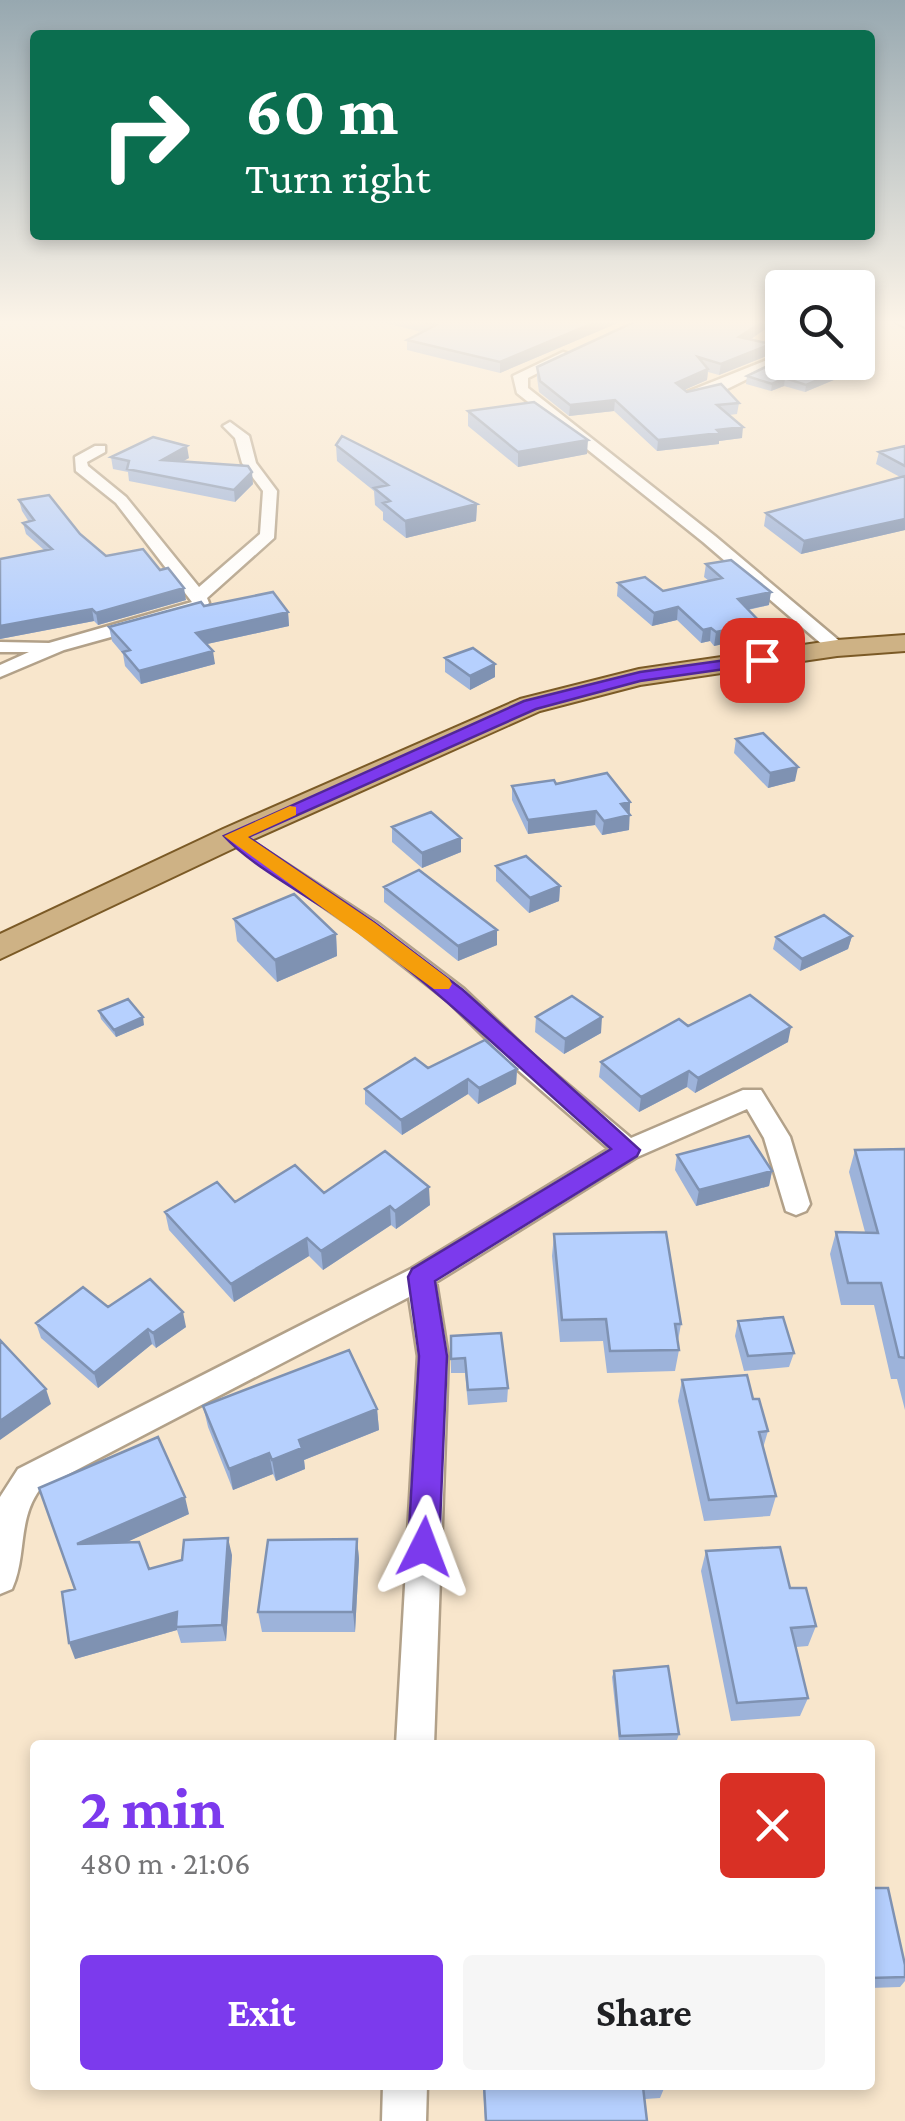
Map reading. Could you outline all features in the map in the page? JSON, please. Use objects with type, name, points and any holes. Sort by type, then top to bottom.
[{"type":"main road","points":[[0,948],[234,836],[530,705],[640,676],[837,648],[905,643]]},
{"type":"street","points":[[561,421],[837,648]]},
{"type":"street","points":[[198,596],[268,535],[270,491],[249,463],[242,436],[230,426]]},
{"type":"street","points":[[0,672],[58,646],[195,608],[201,603],[121,500],[82,468],[80,460],[100,448]]},
{"type":"street","points":[[0,647],[58,646]]},
{"type":"street","points":[[234,836],[368,927],[456,995],[528,1064],[628,1150]]},
{"type":"street","points":[[0,1578],[8,1517],[16,1492],[29,1479],[421,1277],[628,1150],[752,1096],[776,1137],[796,1204]]},
{"type":"street","points":[[415,1740],[433,1356],[421,1277]]},
{"type":"street","points":[[404,2121],[405,2090]]},
{"type":"building","points":[[480,421],[561,421],[588,440],[518,452]]},
{"type":"building","points":[[638,421],[736,421],[743,427],[717,430],[720,433],[658,440]]},
{"type":"building","points":[[342,436],[477,504],[405,521],[383,503],[390,501],[374,488],[388,485],[336,445]]},
{"type":"building","points":[[153,437],[187,446],[162,460],[248,466],[252,472],[234,490],[127,469],[129,461],[111,457]]},
{"type":"building","points":[[905,446],[905,466],[879,452]]},
{"type":"building","points":[[905,476],[905,519],[804,541],[766,513]]},
{"type":"building","points":[[49,495],[80,534],[106,556],[143,549],[160,570],[168,568],[184,588],[96,613],[92,609],[0,626],[0,559],[52,549],[23,523],[34,520],[19,500]]},
{"type":"building","points":[[731,560],[771,592],[738,599],[761,623],[716,632],[711,628],[703,630],[678,607],[654,613],[618,583],[645,577],[663,591],[722,578],[706,564]]},
{"type":"building","points":[[273,592],[288,612],[196,633],[213,651],[139,671],[123,652],[130,650],[109,627],[201,602],[204,606]]},
{"type":"building","points":[[473,648],[495,664],[470,676],[445,658]]},
{"type":"building","points":[[763,733],[798,767],[770,773],[736,739]]},
{"type":"building","points":[[607,773],[630,802],[621,804],[630,815],[604,821],[596,811],[528,820],[512,786],[554,780],[556,784]]},
{"type":"building","points":[[431,812],[461,838],[422,853],[392,827]]},
{"type":"building","points":[[526,856],[560,886],[530,898],[496,866]]},
{"type":"building","points":[[419,870],[497,930],[458,946],[384,887]]},
{"type":"building","points":[[294,894],[336,934],[275,960],[234,919]]},
{"type":"building","points":[[824,915],[852,936],[802,959],[776,937]]},
{"type":"building","points":[[750,995],[791,1027],[698,1078],[689,1071],[641,1097],[601,1062],[679,1019],[688,1026]]},
{"type":"building","points":[[572,996],[602,1017],[565,1039],[536,1017]]},
{"type":"building","points":[[128,999],[143,1017],[114,1030],[99,1011]]},
{"type":"building","points":[[485,1040],[517,1069],[479,1088],[468,1079],[401,1120],[365,1089],[415,1058],[428,1068]]},
{"type":"building","points":[[749,1136],[772,1171],[699,1190],[677,1155]]},
{"type":"building","points":[[905,1149],[905,1358],[899,1357],[881,1283],[848,1283],[836,1232],[878,1233],[855,1150]]},
{"type":"building","points":[[385,1151],[429,1187],[395,1211],[390,1206],[321,1251],[307,1238],[231,1284],[165,1212],[217,1182],[235,1202],[295,1165],[324,1193]]},
{"type":"building","points":[[666,1232],[681,1324],[675,1324],[679,1350],[610,1351],[606,1319],[562,1320],[554,1234]]},
{"type":"building","points":[[150,1279],[183,1312],[153,1333],[148,1329],[94,1373],[36,1323],[83,1287],[108,1307]]},
{"type":"building","points":[[783,1317],[794,1353],[748,1356],[738,1321]]},
{"type":"building","points":[[501,1333],[508,1388],[468,1390],[465,1358],[451,1359],[451,1336]]},
{"type":"building","points":[[0,1340],[46,1389],[0,1421]]},
{"type":"building","points":[[349,1350],[377,1409],[299,1440],[302,1448],[272,1460],[269,1453],[229,1469],[203,1406]]},
{"type":"building","points":[[747,1375],[768,1431],[759,1432],[776,1496],[709,1500],[682,1380]]},
{"type":"building","points":[[158,1437],[185,1497],[77,1544],[139,1542],[149,1569],[182,1560],[184,1540],[228,1538],[222,1625],[176,1627],[177,1612],[69,1643],[62,1592],[75,1589],[39,1488]]},
{"type":"building","points":[[357,1539],[353,1612],[258,1612],[268,1540]]},
{"type":"building","points":[[780,1547],[790,1588],[806,1588],[816,1626],[791,1628],[808,1698],[737,1703],[706,1551]]},
{"type":"building","points":[[668,1666],[679,1734],[620,1736],[614,1671]]},
{"type":"building","points":[[875,1888],[888,1888],[905,1977],[875,1978]]},
{"type":"building","points":[[484,2090],[643,2090],[647,2121],[486,2121]]},
{"type":"slow traffic","points":[[290,811],[234,836],[368,927],[442,984]]},
{"type":"route","points":[[424,1547],[433,1356],[421,1277],[628,1150],[528,1064],[456,995],[368,927],[234,836],[530,705],[640,676],[762,660]]}]
